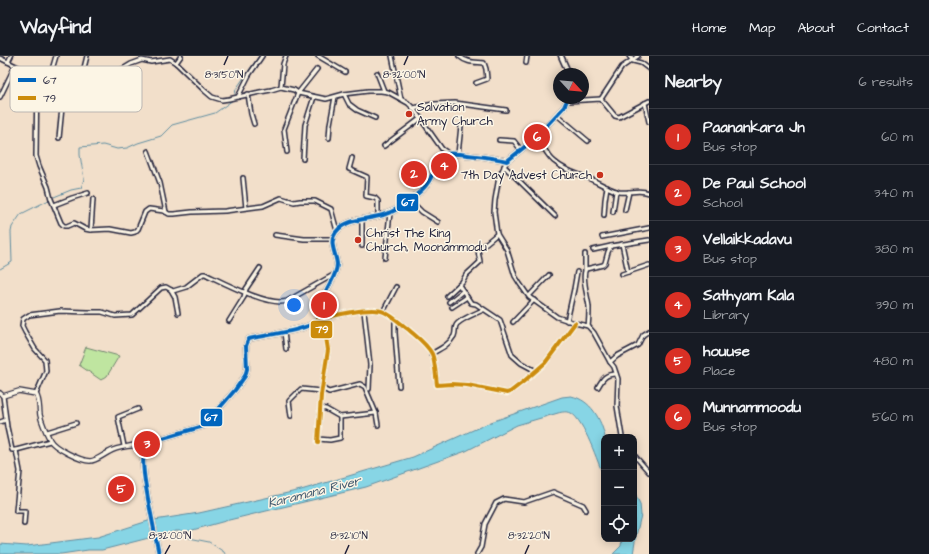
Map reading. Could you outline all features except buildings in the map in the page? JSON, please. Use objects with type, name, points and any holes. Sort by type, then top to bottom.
[{"type":"main road","points":[[561,56],[566,68]]},
{"type":"main road","points":[[159,554],[144,480],[144,453],[149,443],[204,426],[245,376],[247,369],[246,346],[248,341],[306,326],[317,320],[337,267],[332,244],[333,236],[336,231],[346,223],[390,213],[401,207],[428,183],[441,158],[448,153],[485,156],[507,161],[537,137],[565,104]]},
{"type":"street","points":[[8,62],[11,56]]},
{"type":"street","points":[[53,66],[56,56]]},
{"type":"street","points":[[84,66],[87,56]]},
{"type":"street","points":[[167,56],[176,62],[212,97],[222,100],[281,87],[294,90],[298,93],[326,99],[335,98],[344,94],[384,91],[408,103],[421,118],[442,149],[448,153]]},
{"type":"street","points":[[176,62],[181,56]]},
{"type":"street","points":[[238,97],[249,75],[262,56]]},
{"type":"street","points":[[281,87],[283,64],[286,56]]},
{"type":"street","points":[[318,56],[344,72]]},
{"type":"street","points":[[392,56],[401,99]]},
{"type":"street","points":[[459,56],[464,60],[484,63],[487,79],[476,83]]},
{"type":"street","points":[[526,63],[528,56]]},
{"type":"street","points":[[629,56],[649,69]]},
{"type":"street","points":[[601,99],[622,67],[638,56]]},
{"type":"street","points":[[0,58],[15,66]]},
{"type":"street","points":[[128,66],[142,60],[152,62],[170,59]]},
{"type":"street","points":[[287,152],[284,129],[298,93],[317,69]]},
{"type":"street","points":[[377,73],[384,91]]},
{"type":"street","points":[[0,97],[10,76]]},
{"type":"street","points":[[248,94],[254,124]]},
{"type":"street","points":[[344,94],[349,104],[356,110],[374,118]]},
{"type":"street","points":[[303,159],[305,125],[314,97]]},
{"type":"street","points":[[329,138],[335,98]]},
{"type":"street","points":[[589,99],[601,99]]},
{"type":"street","points":[[601,99],[615,116],[619,117],[649,101]]},
{"type":"street","points":[[413,108],[434,104],[455,103],[506,110]]},
{"type":"street","points":[[645,103],[649,122]]},
{"type":"street","points":[[37,112],[36,156],[54,205],[64,226],[74,223],[85,229],[110,229],[134,233],[138,229],[146,210],[151,209],[174,214],[225,211],[263,206],[279,198],[283,198],[294,202],[315,201],[331,209],[336,231]]},
{"type":"street","points":[[59,138],[62,112]]},
{"type":"street","points":[[557,115],[588,141]]},
{"type":"street","points":[[384,146],[421,118]]},
{"type":"street","points":[[458,154],[461,126]]},
{"type":"street","points":[[537,137],[554,162],[570,172],[616,191],[629,192],[639,190],[649,193]]},
{"type":"street","points":[[499,140],[514,141],[521,150]]},
{"type":"street","points":[[148,151],[160,183],[166,212]]},
{"type":"street","points":[[352,158],[349,169],[367,177],[366,196],[375,198],[378,201],[378,216]]},
{"type":"street","points":[[507,161],[499,177],[494,200],[497,234],[507,250],[515,276],[529,296],[557,317],[575,324],[588,326],[594,333],[616,374],[618,383],[617,406],[622,434]]},
{"type":"street","points":[[504,166],[555,216]]},
{"type":"street","points":[[243,178],[246,208]]},
{"type":"street","points":[[604,215],[607,187]]},
{"type":"street","points":[[612,212],[616,191]]},
{"type":"street","points":[[625,210],[629,192]]},
{"type":"street","points":[[54,205],[88,193]]},
{"type":"street","points":[[91,230],[93,199]]},
{"type":"street","points":[[410,200],[422,212],[438,222]]},
{"type":"street","points":[[385,258],[390,213]]},
{"type":"street","points":[[362,220],[362,246]]},
{"type":"street","points":[[602,237],[649,228]]},
{"type":"street","points":[[447,296],[480,262],[478,253],[479,249],[497,234]]},
{"type":"street","points":[[275,235],[304,239],[332,240]]},
{"type":"street","points":[[593,250],[649,240]]},
{"type":"street","points":[[622,244],[628,272]]},
{"type":"street","points":[[585,270],[603,265],[611,246]]},
{"type":"street","points":[[585,254],[584,273],[589,314],[588,326]]},
{"type":"street","points":[[622,274],[649,266]]},
{"type":"street","points":[[229,320],[244,297],[246,289],[260,268]]},
{"type":"street","points":[[567,321],[576,272]]},
{"type":"street","points":[[171,290],[186,287],[201,275],[205,274],[245,293],[273,302],[284,302],[335,274]]},
{"type":"street","points":[[529,296],[549,275]]},
{"type":"street","points":[[459,285],[471,302],[500,320],[512,355],[521,363],[536,371]]},
{"type":"street","points":[[383,312],[396,286]]},
{"type":"street","points":[[156,440],[134,446],[115,448],[90,461],[63,451],[52,444],[40,414],[38,397],[36,394],[46,371],[45,360],[35,349],[22,326],[22,322],[24,318],[29,315],[60,311],[102,312],[115,316],[132,315],[161,288],[166,287],[171,290],[175,297],[178,313]]},
{"type":"street","points":[[449,302],[462,291]]},
{"type":"street","points":[[452,307],[467,297]]},
{"type":"street","points":[[513,322],[534,300]]},
{"type":"street","points":[[340,417],[340,438],[318,440],[321,391],[328,350],[326,337],[317,320],[329,316],[379,310],[395,319],[418,337],[427,347],[432,356],[437,385],[467,385],[507,393],[536,371],[575,324]]},
{"type":"street","points":[[431,354],[449,342],[454,335],[456,325],[459,322],[483,310]]},
{"type":"street","points":[[364,311],[370,365],[369,389]]},
{"type":"street","points":[[395,319],[399,386]]},
{"type":"street","points":[[610,362],[617,356],[638,345],[642,335],[649,331]]},
{"type":"street","points":[[284,332],[286,349]]},
{"type":"street","points":[[598,387],[604,377],[616,374]]},
{"type":"street","points":[[322,386],[329,392],[360,384],[365,387],[376,413],[378,425]]},
{"type":"street","points":[[291,416],[289,402],[301,389],[321,391]]},
{"type":"street","points":[[4,396],[19,391],[36,394]]},
{"type":"street","points":[[0,393],[4,396],[6,420],[12,450],[50,441]]},
{"type":"street","points":[[320,408],[326,409],[340,417],[376,413]]},
{"type":"street","points":[[124,446],[118,417],[138,409]]},
{"type":"street","points":[[0,422],[6,420]]},
{"type":"street","points":[[47,432],[76,423]]},
{"type":"street","points":[[16,450],[20,471],[16,511],[24,511],[24,524]]},
{"type":"street","points":[[637,458],[649,472]]},
{"type":"street","points":[[477,554],[481,547],[485,524],[496,503],[504,499],[524,502],[553,492],[583,505],[586,510]]},
{"type":"green space","points":[[86,347],[119,356],[107,376],[101,380],[79,365]]},
{"type":"water","name":"Karamana River","points":[[571,396],[578,398],[589,406],[598,417],[604,434],[601,434],[601,470],[581,424],[571,413],[563,412],[517,425],[466,451],[366,487],[189,531],[176,531],[102,550],[88,550],[61,554],[0,554],[0,544],[27,546],[98,537],[148,521],[199,513],[301,490],[413,457],[491,422],[562,397]]},
{"type":"water","points":[[637,498],[640,504],[641,515],[637,532]]},
{"type":"water","points":[[622,542],[635,542],[633,554],[613,554],[621,546]]},
{"type":"waterway","points":[[235,94],[236,89],[259,56]]},
{"type":"waterway","points":[[54,197],[71,190],[81,188],[84,179],[80,147],[103,145],[117,149],[127,148],[161,136],[172,125],[215,113],[233,100]]},
{"type":"waterway","points":[[0,269],[12,262],[11,232],[12,227],[21,214],[49,200]]},
{"type":"waterway","points":[[189,531],[189,538],[209,542],[225,554]]},
{"type":"transit line","name":"67","points":[[159,554],[144,476],[143,458],[145,448],[156,440],[204,426],[245,376],[247,369],[246,346],[249,339],[295,330],[316,321],[320,315],[326,292],[337,268],[333,248],[333,240],[336,232],[346,224],[383,215],[405,204],[425,187],[438,162],[447,154],[495,158],[507,161],[537,137],[565,104]]},
{"type":"transit line","name":"79","points":[[318,442],[321,395],[328,350],[326,337],[317,320],[361,311],[378,310],[384,312],[409,330],[430,350],[434,361],[437,385],[467,385],[507,393],[523,382],[545,363],[575,323]]},
{"type":"place","name":"Salvation Army Church","points":[[409,114]]},
{"type":"place","name":"Munnammoodu","points":[[537,137]]},
{"type":"place","name":"Sathyam Kala","points":[[444,166]]},
{"type":"place","name":"De Paul School","points":[[414,174]]},
{"type":"place","name":"7th Day Advest Church","points":[[600,175]]},
{"type":"place","name":"Christ The King Church, Moonammodu","points":[[358,240]]},
{"type":"place","name":"Paanankara Jn","points":[[324,305]]},
{"type":"place","name":"Vellaikkadavu","points":[[147,444]]},
{"type":"place","name":"houuse","points":[[121,489]]}]
